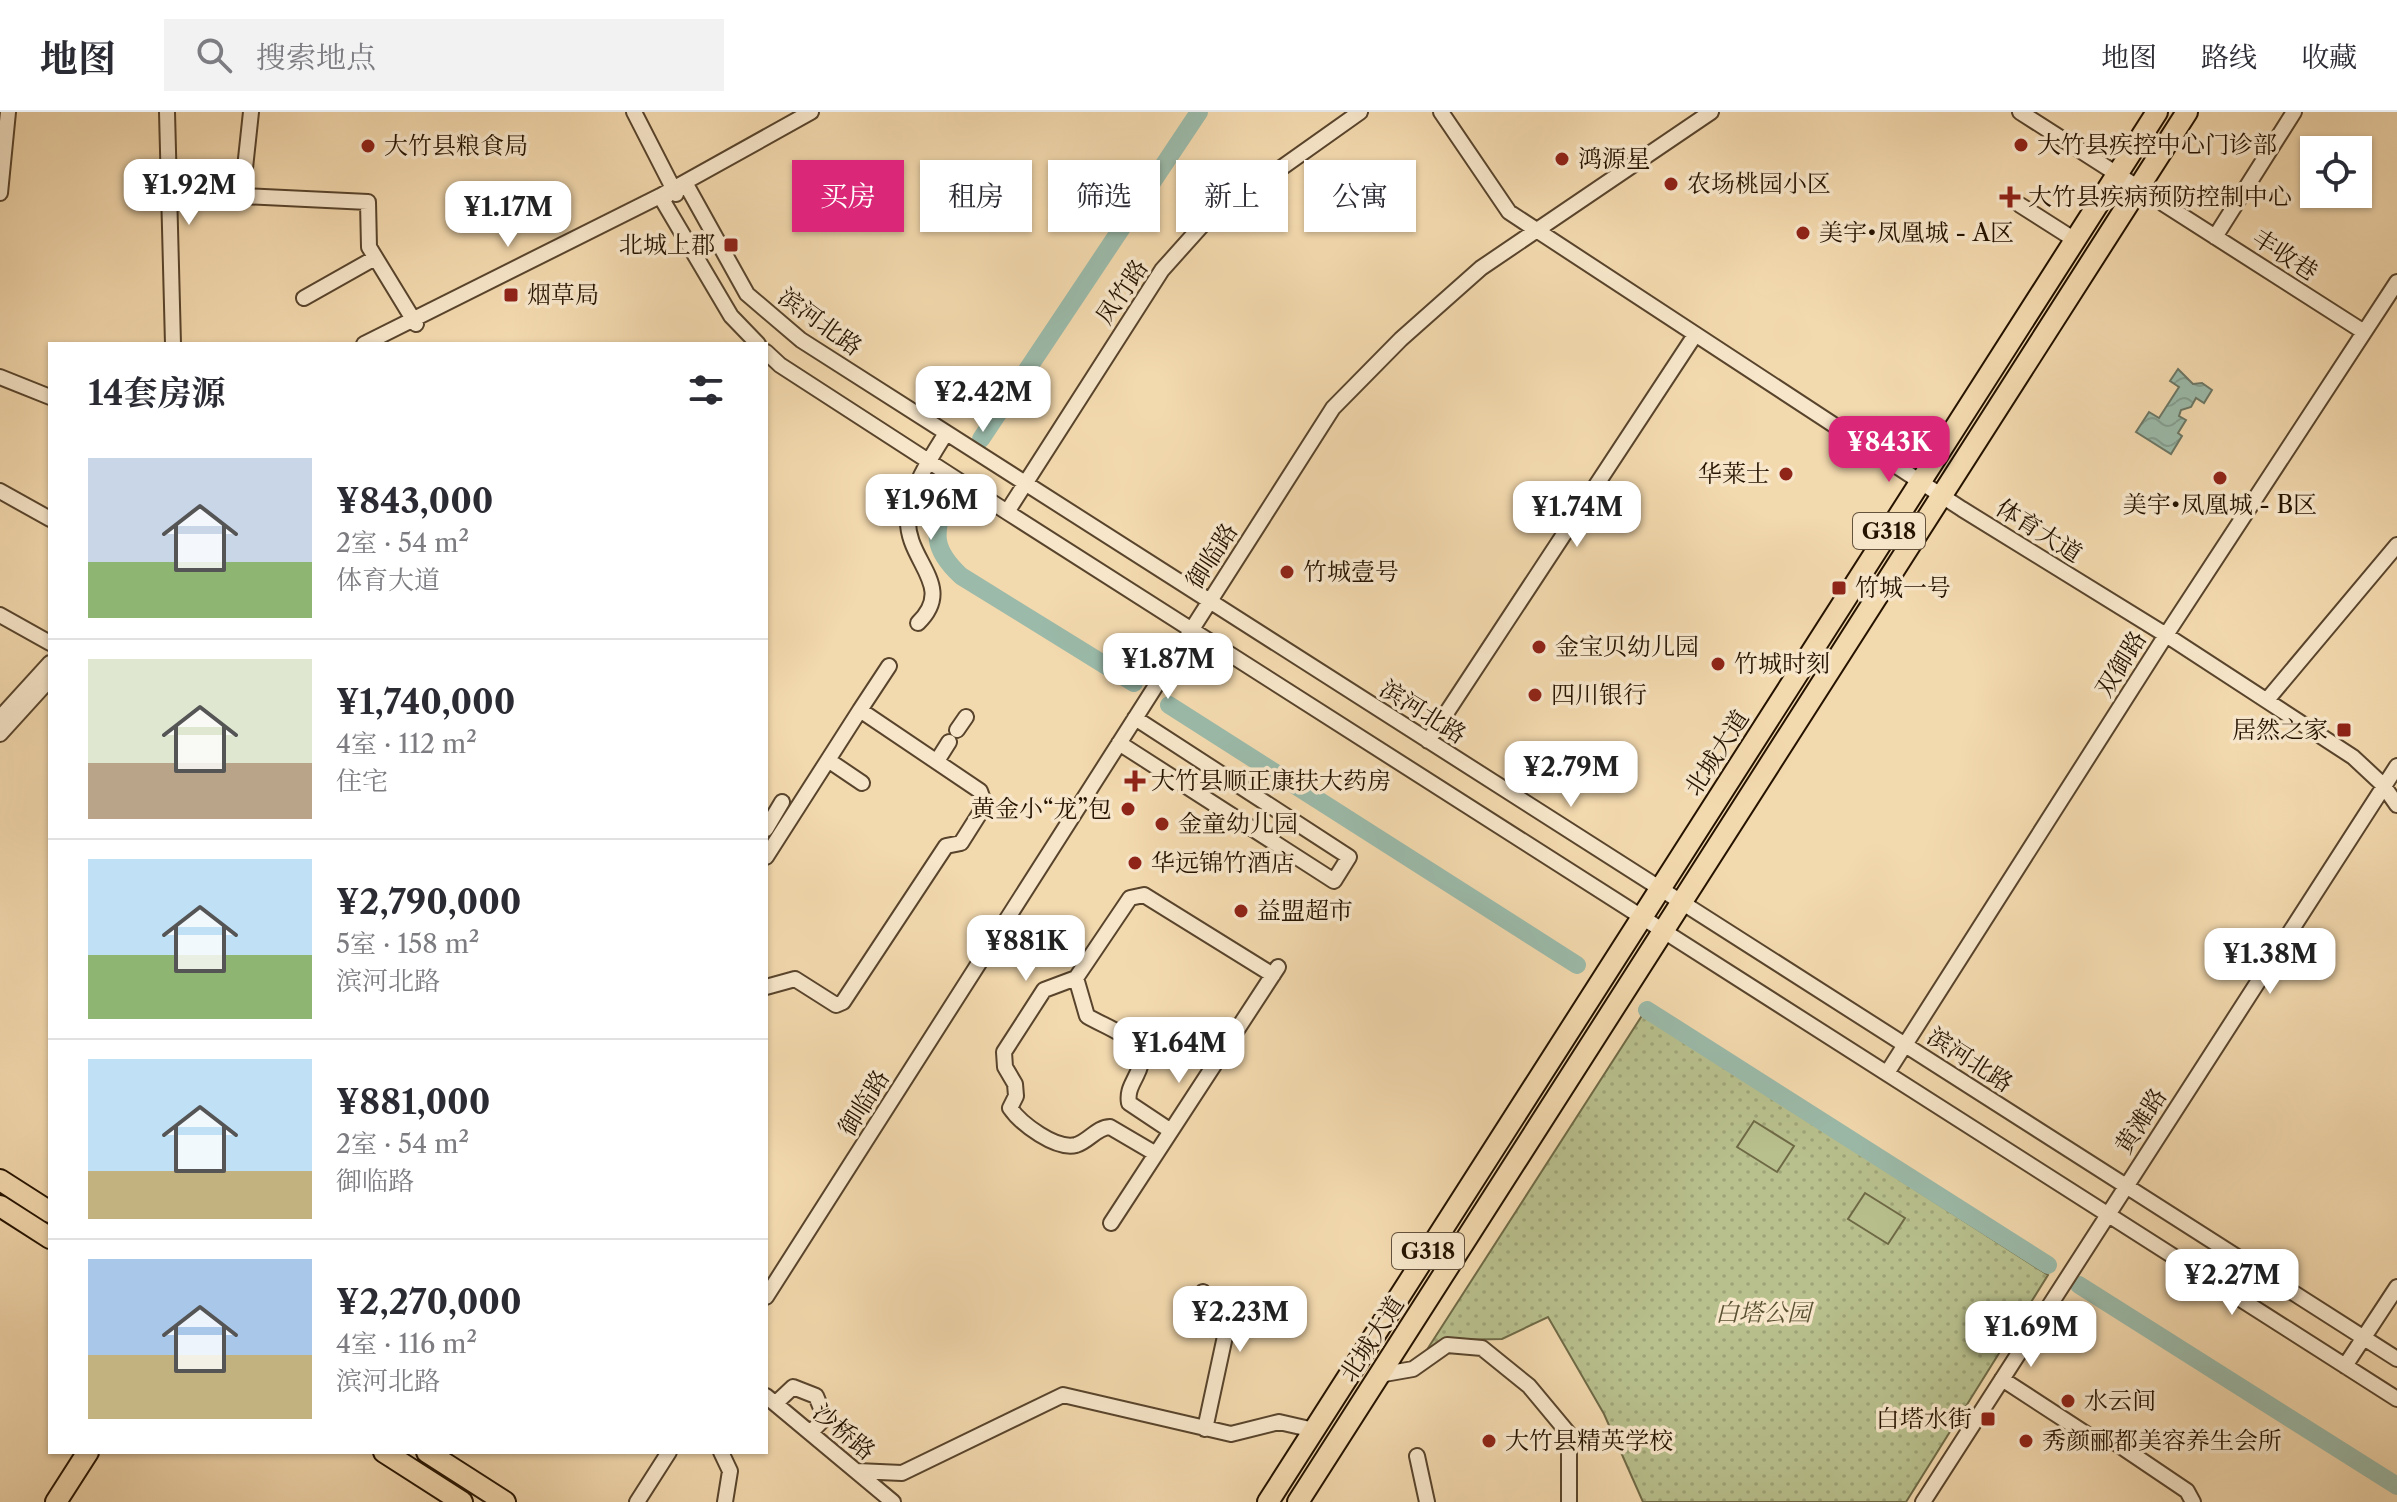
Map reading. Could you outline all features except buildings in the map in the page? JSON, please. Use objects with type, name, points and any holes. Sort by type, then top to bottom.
[{"type":"highway","name":"北城大道","points":[[1268,1502],[2157,112]]},
{"type":"highway","name":"北城大道","points":[[1298,1502],[2187,112]]},
{"type":"highway","points":[[0,1180],[48,1211]]},
{"type":"highway","points":[[0,1206],[48,1237]]},
{"type":"highway","points":[[40,1502],[71,1454]]},
{"type":"highway","points":[[56,1502],[87,1454]]},
{"type":"highway","points":[[387,1454],[462,1502]]},
{"type":"highway","points":[[430,1454],[505,1502]]},
{"type":"street","points":[[0,193],[8,112]]},
{"type":"street","points":[[167,112],[173,342]]},
{"type":"street","points":[[251,112],[242,196],[368,202],[369,247],[414,321]]},
{"type":"street","points":[[634,112],[731,316],[756,342]]},
{"type":"street","points":[[675,193],[811,112]]},
{"type":"street","points":[[368,342],[675,193],[824,112]]},
{"type":"street","name":"凤竹路","points":[[1007,512],[1162,270],[1205,222],[1360,112]]},
{"type":"street","name":"体育大道","points":[[1441,112],[1509,212],[1942,496],[2166,635],[2353,757],[2383,785],[2397,805]]},
{"type":"street","name":"御临路","points":[[768,1294],[1333,408],[1401,339],[1481,268],[1711,112]]},
{"type":"street","name":"丰收巷","points":[[2020,112],[2364,332]]},
{"type":"street","points":[[2215,237],[2294,112]]},
{"type":"street","name":"滨河北路","points":[[675,193],[747,294],[801,340],[2397,1359]]},
{"type":"street","points":[[2020,205],[2075,240]]},
{"type":"street","points":[[304,298],[375,258]]},
{"type":"street","name":"双御路","points":[[1887,1073],[2166,635],[2397,282]]},
{"type":"street","points":[[384,342],[414,321]]},
{"type":"street","points":[[1428,741],[1695,335]]},
{"type":"street","points":[[768,354],[780,365],[1007,512],[1665,929],[2397,1399]]},
{"type":"street","points":[[0,377],[48,396]]},
{"type":"street","points":[[918,623],[933,604],[933,583],[912,545],[908,519],[931,462],[948,434]]},
{"type":"street","points":[[0,491],[48,518]]},
{"type":"street","points":[[2267,700],[2397,545]]},
{"type":"street","points":[[0,615],[48,642]]},
{"type":"street","points":[[0,718],[48,665]]},
{"type":"street","points":[[768,854],[889,666]]},
{"type":"street","points":[[0,734],[48,681]]},
{"type":"street","points":[[768,986],[795,979],[836,1005],[843,1002],[946,846],[961,843],[982,812],[984,797],[980,791],[860,710]]},
{"type":"street","points":[[1119,743],[1334,881],[1349,857],[1136,717]]},
{"type":"street","points":[[937,761],[957,730]]},
{"type":"street","points":[[828,760],[862,783]]},
{"type":"street","name":"黄滩路","points":[[1923,1502],[2397,766]]},
{"type":"street","points":[[1204,797],[1220,773]]},
{"type":"street","points":[[768,826],[782,802]]},
{"type":"street","points":[[1111,1223],[1276,971],[1144,895],[1130,898],[1113,918],[1076,978],[1044,990],[1004,1052],[1005,1067],[1015,1084],[1016,1096],[1010,1108],[1016,1117],[1064,1146],[1077,1145],[1103,1127],[1110,1127],[1156,1154]]},
{"type":"street","points":[[1076,978],[1087,1016],[1135,1043],[1142,1052],[1142,1064],[1127,1092],[1129,1103],[1171,1131]]},
{"type":"street","points":[[2345,1366],[2397,1287]]},
{"type":"street","points":[[1203,1292],[1227,1327],[1205,1429]]},
{"type":"street","points":[[1379,1375],[1408,1372],[1447,1345],[1482,1348],[1529,1386],[1569,1434],[1569,1502]]},
{"type":"street","points":[[2002,1379],[2091,1437],[2107,1437],[2187,1491],[2193,1502]]},
{"type":"street","points":[[771,1400],[793,1387],[816,1396],[825,1418],[811,1432]]},
{"type":"street","points":[[857,1471],[902,1473],[1063,1395],[1231,1434],[1279,1422],[1314,1430]]},
{"type":"street","name":"沙桥路","points":[[771,1400],[893,1502]]},
{"type":"street","points":[[637,1502],[668,1454]]},
{"type":"street","points":[[722,1454],[730,1471],[725,1502]]},
{"type":"street","points":[[1417,1456],[1427,1502]]},
{"type":"green space","name":"白塔公园","points":[[1643,1014],[2048,1275],[1906,1502],[1643,1502],[1604,1414],[1548,1317],[1502,1339],[1452,1340],[1421,1359]]},
{"type":"green space","points":[[1754,1121],[1794,1146],[1777,1172],[1737,1147]]},
{"type":"green space","points":[[1865,1193],[1905,1218],[1888,1244],[1848,1219]]},
{"type":"water","points":[[2178,369],[2193,384],[2202,383],[2212,390],[2204,403],[2196,398],[2191,407],[2181,410],[2179,416],[2186,420],[2178,433],[2182,436],[2171,454],[2136,432],[2149,412],[2159,418],[2179,387],[2170,381]]},
{"type":"waterway","points":[[981,439],[1199,112]]},
{"type":"waterway","points":[[948,491],[938,537],[939,546],[950,565],[961,576],[1134,683]]},
{"type":"waterway","points":[[1169,705],[1577,965]]},
{"type":"waterway","points":[[1647,1010],[2048,1265]]},
{"type":"waterway","points":[[2079,1285],[2397,1486]]},
{"type":"place","name":"大竹县疾控中心门诊部","points":[[2021,145]]},
{"type":"place","name":"大竹县粮食局","points":[[368,146]]},
{"type":"place","name":"鸿源星","points":[[1562,159]]},
{"type":"place","name":"农场桃园小区","points":[[1671,184]]},
{"type":"place","name":"大竹县疾病预防控制中心","points":[[2010,197]]},
{"type":"place","name":"美宇•凤凰城 - A区","points":[[1803,233]]},
{"type":"place","name":"北城上郡","points":[[731,245]]},
{"type":"place","name":"烟草局","points":[[511,295]]},
{"type":"place","name":"华莱士","points":[[1786,474]]},
{"type":"place","name":"美宇•凤凰城 - B区","points":[[2220,478]]},
{"type":"place","name":"竹城壹号","points":[[1287,572]]},
{"type":"place","name":"竹城一号","points":[[1839,588]]},
{"type":"place","name":"金宝贝幼儿园","points":[[1539,647]]},
{"type":"place","name":"竹城时刻","points":[[1718,664]]},
{"type":"place","name":"四川银行","points":[[1535,695]]},
{"type":"place","name":"居然之家","points":[[2344,730]]},
{"type":"place","name":"大竹县顺正康扶大药房","points":[[1135,781]]},
{"type":"place","name":"黄金小“龙”包","points":[[1128,809]]},
{"type":"place","name":"金童幼儿园","points":[[1162,824]]},
{"type":"place","name":"华远锦竹酒店","points":[[1135,863]]},
{"type":"place","name":"益盟超市","points":[[1241,911]]},
{"type":"place","name":"水云间","points":[[2068,1401]]},
{"type":"place","name":"白塔水街","points":[[1988,1419]]},
{"type":"place","name":"大竹县精英学校","points":[[1489,1441]]},
{"type":"place","name":"秀颜郦都美容养生会所","points":[[2026,1441]]}]
